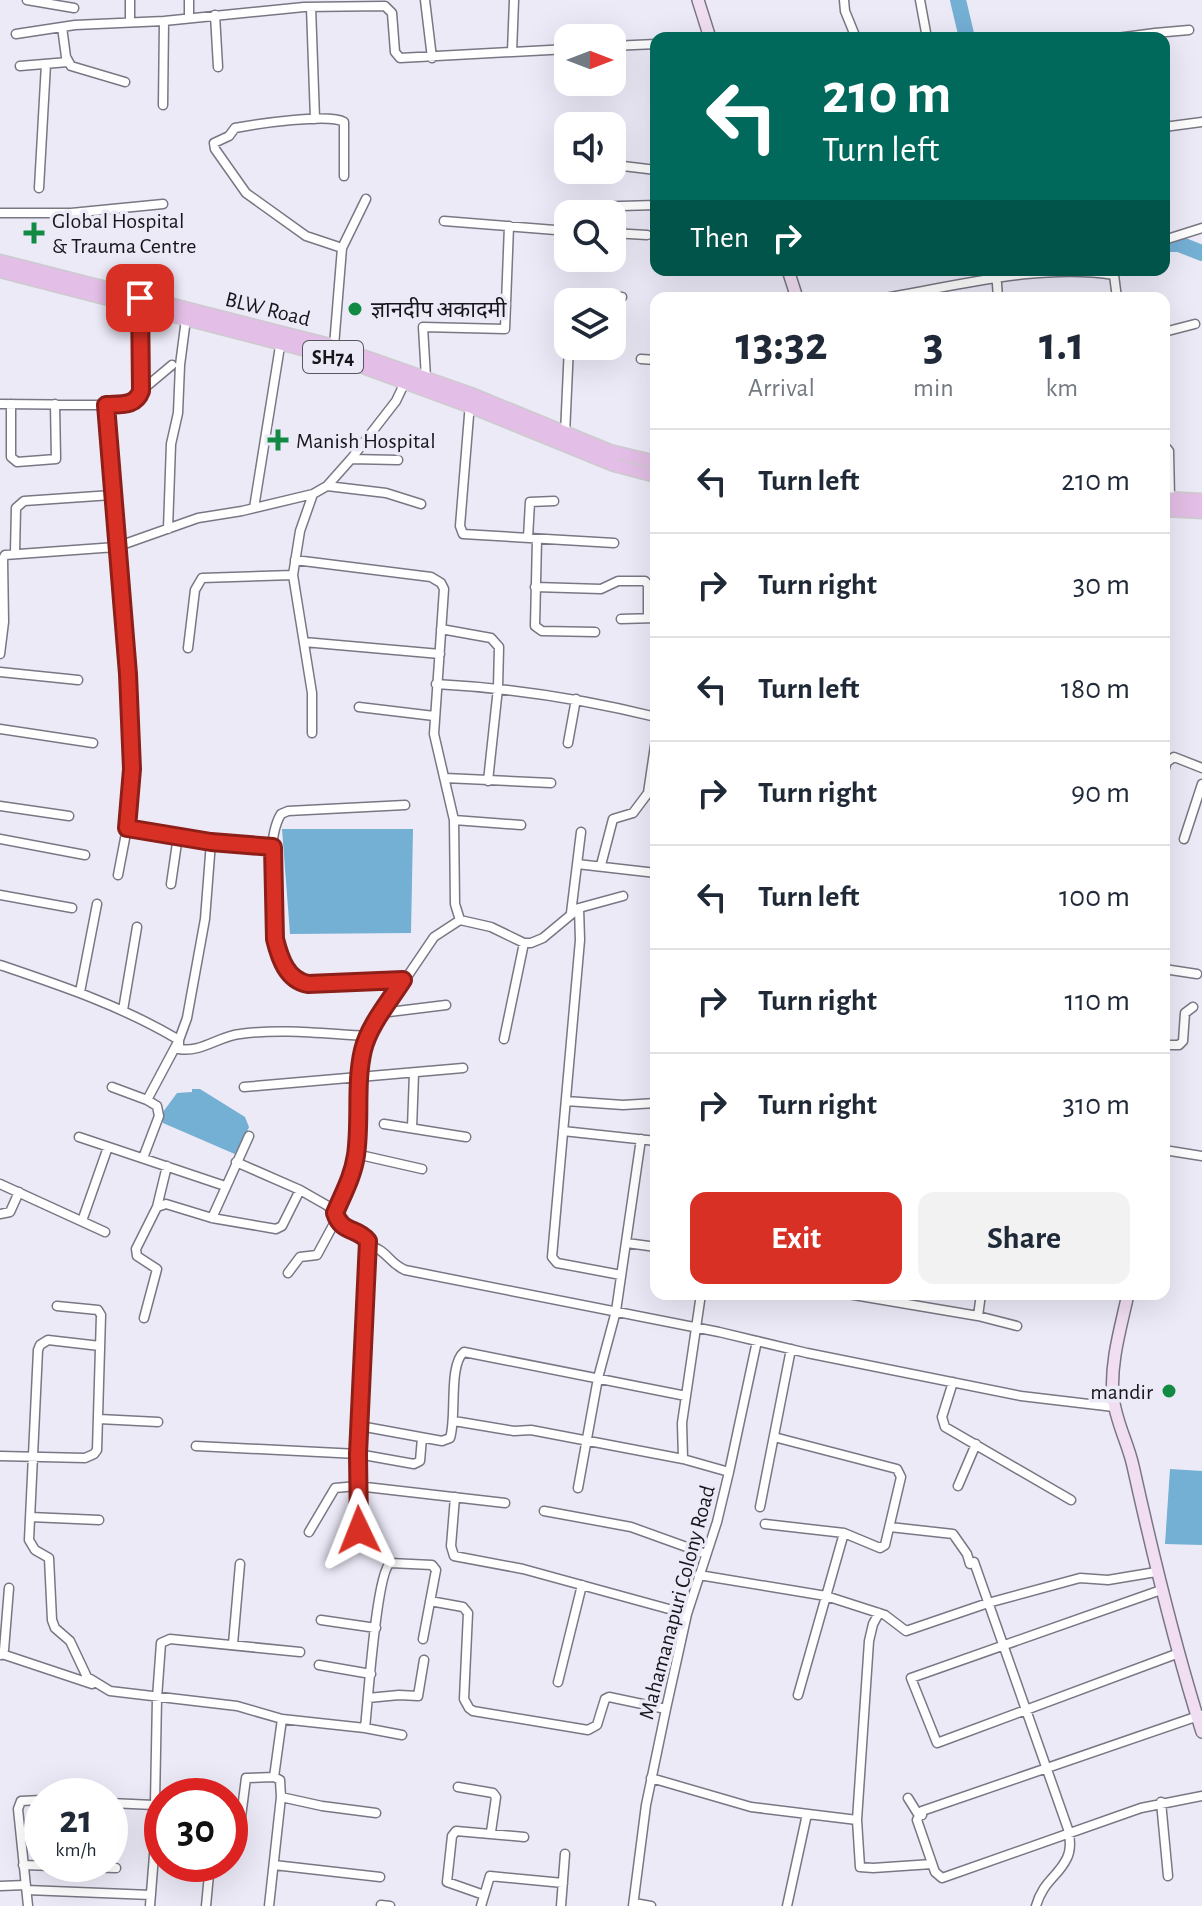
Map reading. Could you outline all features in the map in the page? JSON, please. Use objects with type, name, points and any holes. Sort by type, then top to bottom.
[{"type":"main road","name":"BLW Road","points":[[0,261],[139,302],[282,337],[334,346],[407,376],[426,378],[470,400],[610,451],[650,461]]},
{"type":"main road","name":"SH74","points":[[0,271],[139,302],[186,319],[282,337],[407,376],[470,400],[602,460],[650,474]]},
{"type":"main road","points":[[1170,502],[1202,500]]},
{"type":"main road","points":[[1170,503],[1202,512]]},
{"type":"street","points":[[27,0],[74,4],[75,25]]},
{"type":"street","points":[[130,0],[130,21]]},
{"type":"street","points":[[189,0],[189,17]]},
{"type":"street","points":[[246,0],[246,12]]},
{"type":"street","points":[[425,0],[432,58]]},
{"type":"street","points":[[512,52],[514,0]]},
{"type":"street","points":[[698,0],[708,32]]},
{"type":"street","points":[[844,0],[854,32]]},
{"type":"street","points":[[920,0],[926,32]]},
{"type":"street","points":[[16,34],[75,25],[164,21],[306,5],[355,4],[388,7],[392,13],[397,55],[400,58],[554,50]]},
{"type":"street","points":[[306,5],[315,119]]},
{"type":"street","points":[[215,15],[218,67]]},
{"type":"street","points":[[163,105],[164,21]]},
{"type":"street","points":[[62,27],[71,66],[125,82]]},
{"type":"street","points":[[1170,33],[1189,30]]},
{"type":"street","points":[[626,45],[650,44]]},
{"type":"street","points":[[20,66],[68,62]]},
{"type":"street","points":[[39,188],[46,64]]},
{"type":"street","points":[[342,248],[306,236],[246,193],[215,149],[216,142],[229,136],[235,128],[340,119],[344,122],[344,176]]},
{"type":"street","points":[[1170,126],[1202,122]]},
{"type":"street","points":[[626,166],[650,169]]},
{"type":"street","points":[[334,346],[342,248],[366,199]]},
{"type":"street","points":[[0,213],[71,213],[163,204]]},
{"type":"street","points":[[626,206],[650,205]]},
{"type":"street","points":[[444,221],[554,230]]},
{"type":"street","points":[[426,378],[423,327],[505,329],[509,226]]},
{"type":"street","points":[[1170,238],[1202,228]]},
{"type":"street","points":[[626,234],[647,235]]},
{"type":"street","points":[[912,292],[987,276]]},
{"type":"street","points":[[0,404],[130,404],[141,391],[139,302]]},
{"type":"street","points":[[168,529],[171,444],[178,413],[186,319]]},
{"type":"street","points":[[1170,330],[1195,324]]},
{"type":"street","points":[[254,508],[282,337]]},
{"type":"street","points":[[641,359],[650,360]]},
{"type":"street","points":[[565,434],[568,360]]},
{"type":"street","points":[[141,391],[172,365]]},
{"type":"street","points":[[0,652],[4,622],[3,555],[116,547],[198,518],[313,494],[327,486],[351,459],[396,401],[407,376]]},
{"type":"street","points":[[470,400],[461,531],[469,535],[614,543]]},
{"type":"street","points":[[11,404],[11,457],[17,462],[56,459],[55,404]]},
{"type":"street","points":[[106,405],[126,647],[132,769],[127,828],[118,875]]},
{"type":"street","points":[[351,459],[398,460]]},
{"type":"street","points":[[327,486],[386,493],[421,504]]},
{"type":"street","points":[[312,733],[312,693],[293,575],[300,531],[313,494]]},
{"type":"street","points":[[15,553],[16,508],[20,503],[112,495]]},
{"type":"street","points":[[554,501],[530,502],[535,587],[533,621],[537,629],[595,632]]},
{"type":"street","points":[[295,560],[437,579],[444,589],[434,734],[454,820],[455,904],[460,920]]},
{"type":"street","points":[[188,648],[195,590],[202,578],[293,575]]},
{"type":"street","points":[[535,587],[601,589],[618,581],[645,581],[650,602]]},
{"type":"street","points":[[621,619],[650,618]]},
{"type":"street","points":[[441,629],[491,638],[499,647],[488,781]]},
{"type":"street","points":[[304,642],[440,654]]},
{"type":"street","points":[[0,672],[78,680]]},
{"type":"street","points":[[436,684],[498,688],[576,699],[650,716]]},
{"type":"street","points":[[568,743],[576,699]]},
{"type":"street","points":[[359,707],[434,716]]},
{"type":"street","points":[[0,729],[93,743]]},
{"type":"street","points":[[1170,760],[1174,757],[1202,768]]},
{"type":"street","points":[[445,778],[551,783]]},
{"type":"street","points":[[601,865],[613,819],[633,813],[648,793],[650,780]]},
{"type":"street","points":[[1184,839],[1202,784]]},
{"type":"street","points":[[403,980],[308,984],[297,982],[290,976],[275,939],[273,847],[281,814],[405,805]]},
{"type":"street","points":[[0,806],[69,816]]},
{"type":"street","points":[[454,820],[521,825]]},
{"type":"street","points":[[127,828],[211,842],[273,847]]},
{"type":"street","points":[[581,832],[575,910],[580,940],[554,1261],[621,1275]]},
{"type":"street","points":[[171,884],[178,836]]},
{"type":"street","points":[[0,839],[85,855]]},
{"type":"street","points":[[147,1100],[179,1040],[187,1018],[205,919],[211,842]]},
{"type":"street","points":[[577,864],[650,872]]},
{"type":"street","points":[[0,895],[72,908]]},
{"type":"street","points":[[288,1273],[300,1257],[319,1253],[353,1173],[359,1078],[367,1036],[434,937],[460,920],[491,927],[524,943],[531,943],[543,938],[575,910],[623,896]]},
{"type":"street","points":[[80,992],[97,904]]},
{"type":"street","points":[[123,1010],[137,927]]},
{"type":"street","points":[[504,1039],[524,943]]},
{"type":"street","points":[[0,961],[123,1010],[179,1040]]},
{"type":"street","points":[[1170,970],[1197,974]]},
{"type":"street","points":[[381,1013],[446,1005]]},
{"type":"street","points":[[1170,1045],[1179,1045],[1183,1041],[1185,1013],[1193,1007]]},
{"type":"street","points":[[179,1040],[179,1049],[190,1051],[236,1034],[271,1031],[367,1036]]},
{"type":"street","points":[[244,1087],[463,1068]]},
{"type":"street","points":[[412,1128],[414,1073]]},
{"type":"street","points":[[112,1087],[157,1106],[159,1116],[143,1158]]},
{"type":"street","points":[[566,1101],[650,1103]]},
{"type":"street","points":[[384,1124],[466,1137]]},
{"type":"street","points":[[563,1131],[650,1140]]},
{"type":"street","points":[[212,1218],[249,1136]]},
{"type":"street","points":[[79,1137],[225,1186]]},
{"type":"street","points":[[578,1488],[598,1378],[616,1311],[641,1139]]},
{"type":"street","points":[[82,1221],[108,1147]]},
{"type":"street","points":[[1170,1151],[1202,1156]]},
{"type":"street","points":[[356,1154],[422,1169]]},
{"type":"street","points":[[236,1162],[328,1206],[343,1227],[366,1238],[357,1486],[359,1530]]},
{"type":"street","points":[[144,1318],[157,1269],[137,1256],[136,1249],[157,1207],[167,1166]]},
{"type":"street","points":[[0,1184],[105,1232]]},
{"type":"street","points":[[157,1207],[166,1204],[212,1218],[273,1229],[280,1228],[300,1190]]},
{"type":"street","points":[[0,1214],[10,1212],[19,1192]]},
{"type":"street","points":[[627,1243],[650,1246]]},
{"type":"street","points":[[368,1245],[384,1250],[391,1261],[405,1270],[1021,1396],[1114,1407]]},
{"type":"street","name":"Mahamanapuri Colony Road","points":[[633,1904],[651,1778],[687,1614],[717,1522],[729,1472],[683,1459],[682,1423],[700,1300]]},
{"type":"street","points":[[900,1300],[1017,1326]]},
{"type":"street","points":[[978,1316],[980,1300]]},
{"type":"street","points":[[1127,1300],[1115,1357],[1112,1383],[1114,1407],[1131,1457],[1156,1572],[1200,1716],[1202,1732]]},
{"type":"street","points":[[0,1456],[90,1457],[97,1450],[100,1312],[57,1306]]},
{"type":"street","points":[[100,1346],[48,1340],[40,1345],[30,1517],[30,1546],[47,1555],[51,1563],[52,1620],[55,1628],[70,1641],[87,1677],[100,1687]]},
{"type":"street","points":[[729,1472],[757,1341]]},
{"type":"street","points":[[760,1507],[791,1349]]},
{"type":"street","points":[[360,1426],[447,1440],[452,1435],[454,1421],[456,1362],[464,1352],[686,1396]]},
{"type":"street","points":[[953,1382],[942,1417],[945,1427],[1071,1500]]},
{"type":"street","points":[[99,1419],[158,1422]]},
{"type":"street","points":[[454,1421],[514,1431],[531,1430],[683,1459]]},
{"type":"street","points":[[765,1524],[844,1533],[880,1548],[887,1541],[901,1477],[897,1469],[774,1437]]},
{"type":"street","points":[[196,1446],[358,1454],[417,1463],[422,1438]]},
{"type":"street","points":[[958,1486],[976,1444]]},
{"type":"street","points":[[309,1532],[335,1488],[357,1486],[505,1503]]},
{"type":"street","points":[[455,1497],[451,1546],[454,1556],[523,1569],[687,1614]]},
{"type":"street","points":[[544,1511],[631,1527],[706,1554]]},
{"type":"street","points":[[30,1517],[99,1520]]},
{"type":"street","points":[[890,1527],[953,1534],[972,1563],[988,1603],[1069,1832],[1070,1849],[1066,1860],[1044,1886],[1036,1906]]},
{"type":"street","points":[[798,1695],[844,1533]]},
{"type":"street","points":[[365,1728],[376,1628],[385,1569],[390,1563],[434,1567],[423,1639]]},
{"type":"street","points":[[233,1644],[240,1564]]},
{"type":"street","points":[[699,1575],[826,1596],[879,1613],[906,1631],[988,1603],[1080,1578],[1108,1580],[1156,1572]]},
{"type":"street","points":[[558,1682],[582,1585]]},
{"type":"street","points":[[9,1588],[1,1654],[110,1691],[237,1706],[282,1719],[402,1735]]},
{"type":"street","points":[[1161,1590],[911,1678],[937,1743],[1179,1653]]},
{"type":"street","points":[[430,1601],[463,1607],[468,1613],[464,1699],[473,1711],[588,1730],[597,1725],[605,1699],[609,1697],[666,1709]]},
{"type":"street","points":[[879,1613],[869,1641],[857,1820],[860,1867],[932,1864]]},
{"type":"street","points":[[321,1620],[376,1628]]},
{"type":"street","points":[[155,1778],[159,1649],[164,1640],[300,1652]]},
{"type":"street","points":[[368,1698],[418,1696],[424,1660]]},
{"type":"street","points":[[319,1665],[371,1674]]},
{"type":"street","points":[[1200,1716],[1080,1755],[920,1814],[917,1820],[935,1872],[942,1878],[1161,1802],[1202,1796]]},
{"type":"street","points":[[274,1777],[282,1719]]},
{"type":"street","points":[[246,1778],[274,1777],[280,1780],[281,1797],[269,1906]]},
{"type":"street","points":[[651,1778],[751,1807],[857,1820]]},
{"type":"street","points":[[458,1787],[493,1793],[496,1797],[491,1832]]},
{"type":"street","points":[[281,1797],[376,1813]]},
{"type":"street","points":[[908,1798],[920,1814]]},
{"type":"street","points":[[24,1800],[19,1803],[28,1906]]},
{"type":"street","points":[[1161,1802],[1168,1876]]},
{"type":"street","points":[[787,1906],[807,1814]]},
{"type":"street","points":[[484,1895],[451,1885],[446,1878],[452,1836],[456,1831],[524,1837]]},
{"type":"street","points":[[561,1906],[565,1854]]},
{"type":"street","points":[[274,1865],[380,1877]]},
{"type":"street","points":[[481,1906],[490,1876],[563,1883]]},
{"type":"street","points":[[150,1906],[151,1882]]},
{"type":"street","points":[[206,1906],[208,1882]]},
{"type":"street","points":[[0,1886],[151,1895]]},
{"type":"street","points":[[633,1904],[651,1906]]},
{"type":"water","points":[[282,829],[413,829],[411,933],[290,934]]},
{"type":"water","points":[[192,1089],[200,1089],[245,1117],[249,1127],[237,1155],[163,1123],[163,1112],[177,1093],[192,1092]]},
{"type":"water","points":[[1170,1469],[1202,1471],[1202,1545],[1165,1544]]},
{"type":"waterway","points":[[958,0],[966,32]]},
{"type":"waterway","points":[[1170,244],[1179,244],[1202,253]]},
{"type":"place","name":"Global Hospital & Trauma Centre","points":[[34,233]]},
{"type":"place","name":"ज्ञानदीप अकादमी","points":[[355,309]]},
{"type":"place","name":"Manish Hospital","points":[[278,440]]},
{"type":"place","name":"mandir","points":[[1169,1391]]},
{"type":"route","points":[[140,298],[141,391],[130,404],[106,405],[128,674],[132,769],[127,828],[211,842],[273,847],[275,939],[290,976],[297,982],[308,984],[403,980],[367,1036],[363,1049],[353,1173],[335,1213],[343,1227],[364,1236],[368,1241],[357,1486],[359,1530]]}]
